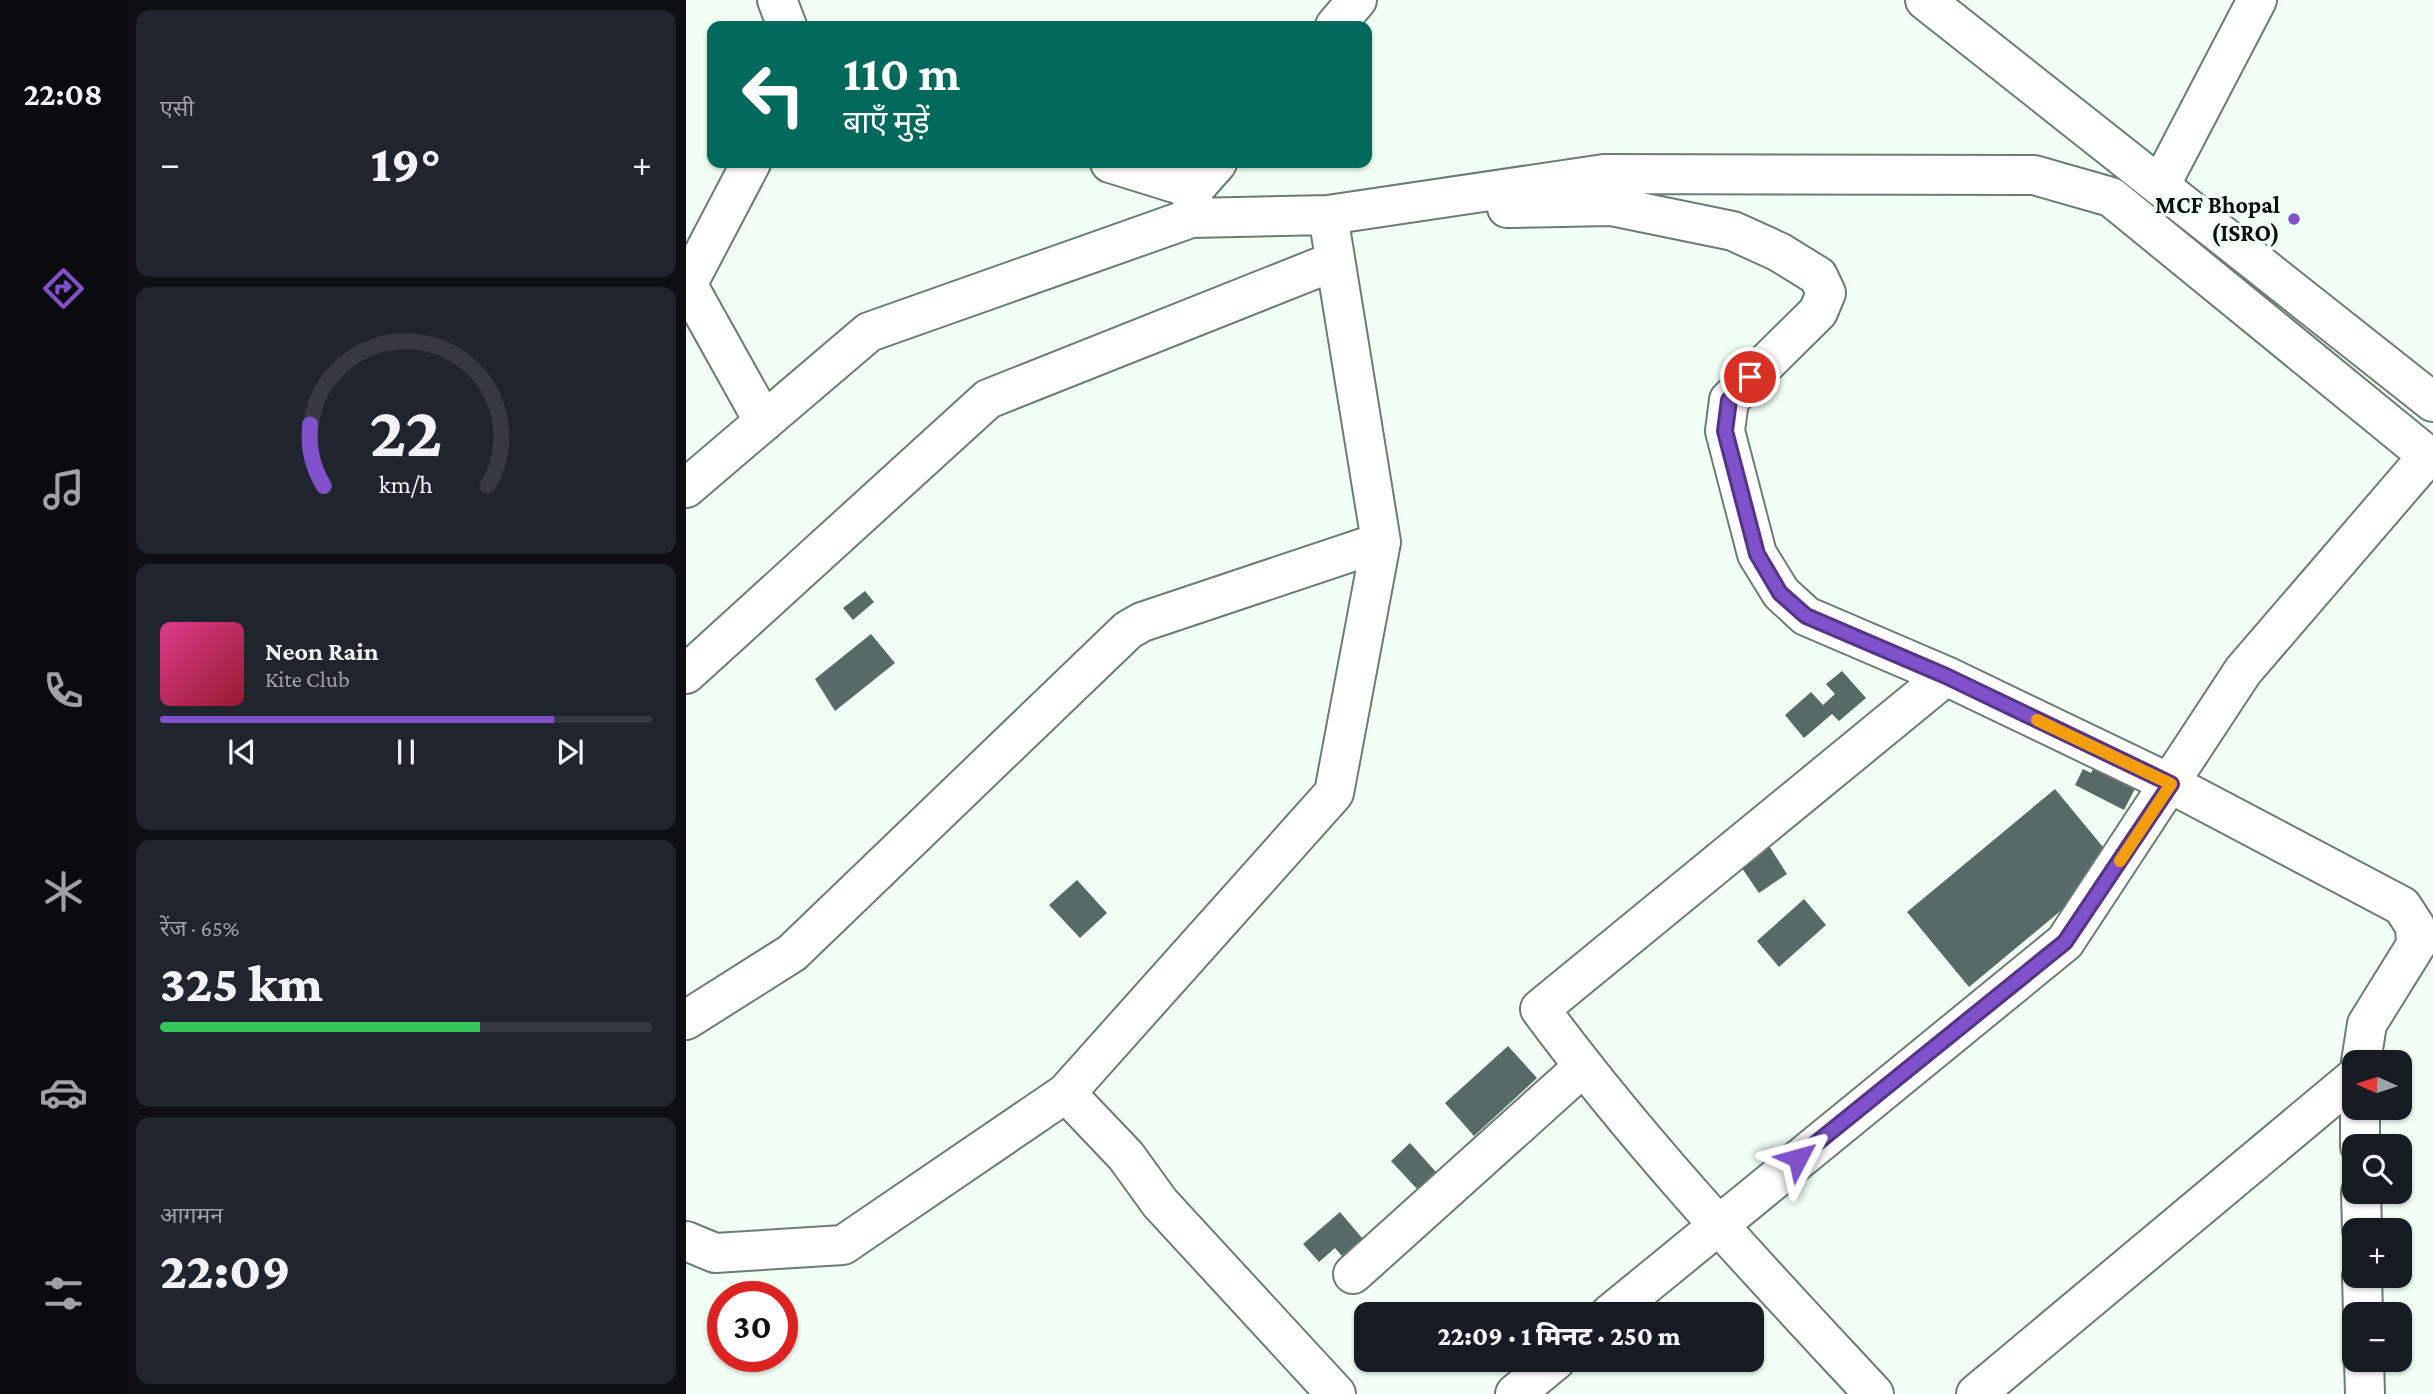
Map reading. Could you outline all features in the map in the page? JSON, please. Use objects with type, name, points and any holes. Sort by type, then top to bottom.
[{"type":"street","points":[[777,0],[785,21]]},
{"type":"street","points":[[1339,21],[1357,0]]},
{"type":"street","points":[[1925,0],[2433,402]]},
{"type":"street","points":[[2160,186],[2257,0]]},
{"type":"street","points":[[748,168],[686,285],[764,422]]},
{"type":"street","points":[[1127,168],[1201,190],[1328,215],[1604,174],[2034,175],[2111,197],[2431,458],[2243,671],[2065,942],[1623,1302]]},
{"type":"street","points":[[686,488],[869,332],[1201,190]]},
{"type":"street","points":[[1431,199],[1482,208],[1624,209],[1733,231],[1779,252],[1818,276],[1826,293],[1818,312],[1729,400],[1725,431],[1757,554],[1780,593],[1806,616],[1946,676],[2171,784],[2402,906],[2415,926],[2416,945],[2367,1024],[2363,1050]]},
{"type":"street","points":[[686,1241],[715,1253],[843,1245],[1066,1093],[1334,793],[1381,542],[1328,215]]},
{"type":"street","points":[[686,674],[988,399],[1335,261]]},
{"type":"street","points":[[686,1020],[792,953],[1128,630],[1142,622],[1381,542]]},
{"type":"street","points":[[1874,1394],[1716,1224],[1583,1067],[1540,1009],[1946,676]]},
{"type":"street","points":[[1353,1274],[1583,1067]]},
{"type":"street","points":[[1976,1394],[2342,1088]]},
{"type":"street","points":[[1066,1093],[1126,1156],[1160,1203],[1336,1394]]},
{"type":"street","points":[[1515,1394],[1542,1372]]},
{"type":"street","points":[[2364,1372],[2365,1394]]},
{"type":"building","points":[[865,591],[874,602],[853,620],[843,608]]},
{"type":"building","points":[[871,634],[895,663],[835,711],[815,679]]},
{"type":"building","points":[[1842,671],[1866,698],[1839,721],[1832,714],[1804,738],[1785,715],[1811,692],[1823,705],[1835,694],[1826,684]]},
{"type":"building","points":[[2098,759],[2139,781],[2124,810],[2075,785],[2083,769],[2091,773]]},
{"type":"building","points":[[2055,789],[2117,864],[1969,987],[1907,912]]},
{"type":"building","points":[[1764,838],[1787,874],[1759,893],[1735,858]]},
{"type":"building","points":[[1077,880],[1107,913],[1080,938],[1049,905]]},
{"type":"building","points":[[1804,899],[1826,925],[1779,967],[1757,941]]},
{"type":"building","points":[[1508,1046],[1537,1078],[1474,1136],[1445,1103]]},
{"type":"building","points":[[1410,1143],[1436,1172],[1417,1189],[1391,1161]]},
{"type":"building","points":[[1340,1212],[1368,1245],[1348,1263],[1335,1248],[1319,1262],[1303,1244]]},
{"type":"slow traffic","points":[[2037,720],[2171,784],[2120,861]]},
{"type":"place","name":"MCF Bhopal (ISRO)","points":[[2294,219]]},
{"type":"route","points":[[1750,377],[1729,400],[1725,431],[1757,554],[1780,593],[1806,616],[1946,676],[2171,784],[2065,942],[1798,1158]]}]
